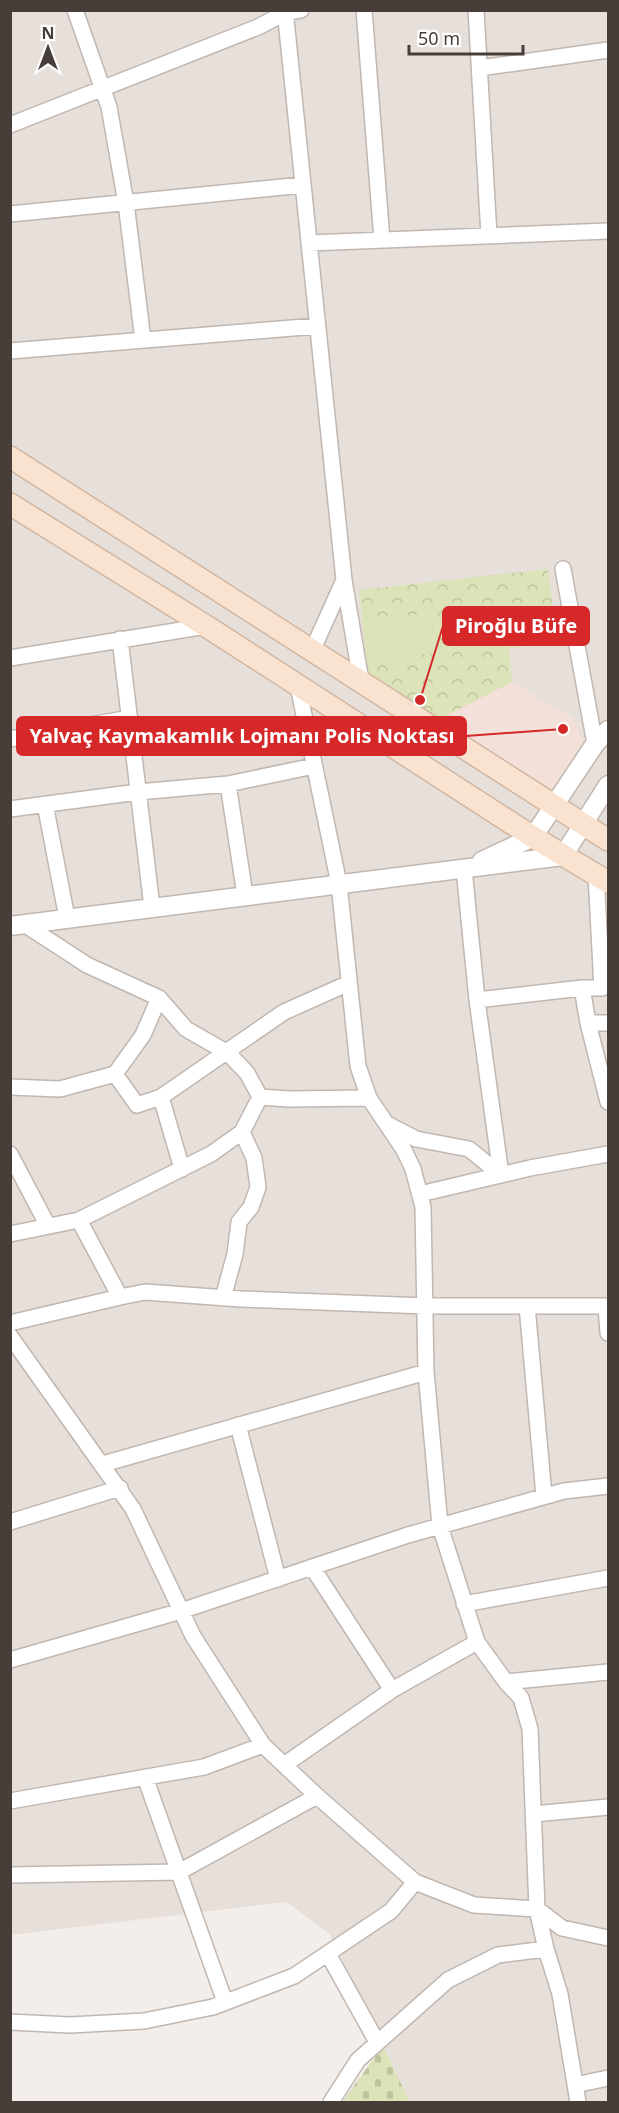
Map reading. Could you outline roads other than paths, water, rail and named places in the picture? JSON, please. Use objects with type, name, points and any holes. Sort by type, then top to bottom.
[{"type":"main road","points":[[10,457],[609,840]]},
{"type":"main road","points":[[10,504],[206,626],[563,856],[602,878]]},
{"type":"street","points":[[75,10],[109,107],[126,203],[143,340]]},
{"type":"street","points":[[10,125],[258,27],[285,12],[301,10]]},
{"type":"street","points":[[364,10],[382,240]]},
{"type":"street","points":[[476,10],[489,236]]},
{"type":"street","points":[[285,12],[344,580],[361,681]]},
{"type":"street","points":[[480,68],[609,50]]},
{"type":"street","points":[[10,214],[303,185]]},
{"type":"street","points":[[309,243],[609,231]]},
{"type":"street","points":[[10,351],[317,326]]},
{"type":"street","points":[[563,569],[595,744]]},
{"type":"street","points":[[312,651],[344,580]]},
{"type":"street","points":[[10,658],[206,626]]},
{"type":"street","points":[[120,639],[152,907]]},
{"type":"street","points":[[297,686],[339,884],[358,1066],[369,1098],[404,1150],[413,1169],[423,1208],[426,1372],[440,1526],[477,1642],[506,1682],[521,1698],[530,1730],[537,1909],[560,1994],[578,2103]]},
{"type":"street","points":[[10,739],[130,718]]},
{"type":"street","points":[[464,869],[533,837],[595,744],[609,730]]},
{"type":"street","points":[[10,809],[138,792],[228,784],[314,766]]},
{"type":"street","points":[[228,784],[245,895]]},
{"type":"street","points":[[17,925],[563,856],[609,785]]},
{"type":"street","points":[[45,804],[67,918]]},
{"type":"street","points":[[464,869],[477,1000],[501,1175]]},
{"type":"street","points":[[477,1000],[582,988],[602,988],[602,878]]},
{"type":"street","points":[[17,925],[87,965],[159,998],[186,1029],[228,1053],[247,1073],[260,1097]]},
{"type":"street","points":[[115,1074],[137,1105],[161,1097],[228,1053],[284,1012],[350,983]]},
{"type":"street","points":[[582,988],[588,1023],[609,1102]]},
{"type":"street","points":[[10,1087],[60,1089],[115,1074],[143,1035],[159,998]]},
{"type":"street","points":[[588,1023],[609,1023]]},
{"type":"street","points":[[161,1097],[182,1169]]},
{"type":"street","points":[[260,1097],[369,1098]]},
{"type":"street","points":[[10,1233],[79,1220],[212,1154],[242,1132],[260,1097]]},
{"type":"street","points":[[386,1123],[416,1140],[469,1149],[501,1175]]},
{"type":"street","points":[[223,1298],[235,1254],[239,1222],[251,1207],[258,1187],[254,1158],[242,1132]]},
{"type":"street","points":[[10,1154],[48,1226]]},
{"type":"street","points":[[420,1194],[501,1175],[609,1154]]},
{"type":"street","points":[[79,1220],[120,1297]]},
{"type":"street","points":[[10,1323],[145,1292],[223,1298],[426,1306],[607,1306],[609,1333]]},
{"type":"street","points":[[527,1306],[544,1496]]},
{"type":"street","points":[[10,1336],[133,1509],[193,1636],[263,1746],[415,1882],[474,1905],[537,1909],[562,1928],[609,1938]]},
{"type":"street","points":[[103,1464],[426,1372]]},
{"type":"street","points":[[238,1425],[278,1579]]},
{"type":"street","points":[[10,1660],[181,1611],[440,1526],[564,1491],[609,1486]]},
{"type":"street","points":[[10,1522],[120,1488]]},
{"type":"street","points":[[312,1567],[392,1690]]},
{"type":"street","points":[[464,1604],[609,1578]]},
{"type":"street","points":[[284,1765],[392,1690],[477,1642]]},
{"type":"street","points":[[506,1682],[609,1672]]},
{"type":"street","points":[[10,1801],[204,1767],[263,1746]]},
{"type":"street","points":[[145,1777],[225,2002]]},
{"type":"street","points":[[10,1875],[179,1872],[317,1796]]},
{"type":"street","points":[[534,1814],[609,1808]]},
{"type":"street","points":[[10,2022],[70,2025],[144,2021],[213,2007],[294,1976],[391,1911],[415,1882]]},
{"type":"street","points":[[330,2103],[358,2060],[448,1980],[498,1956],[546,1949]]},
{"type":"street","points":[[328,1954],[377,2042]]},
{"type":"street","points":[[575,2085],[609,2078]]},
{"type":"place","name":"Piroğlu Büfe","points":[[420,700]]},
{"type":"place","name":"Yalvaç Kaymakamlık Lojmanı Polis Noktası","points":[[563,729]]}]
